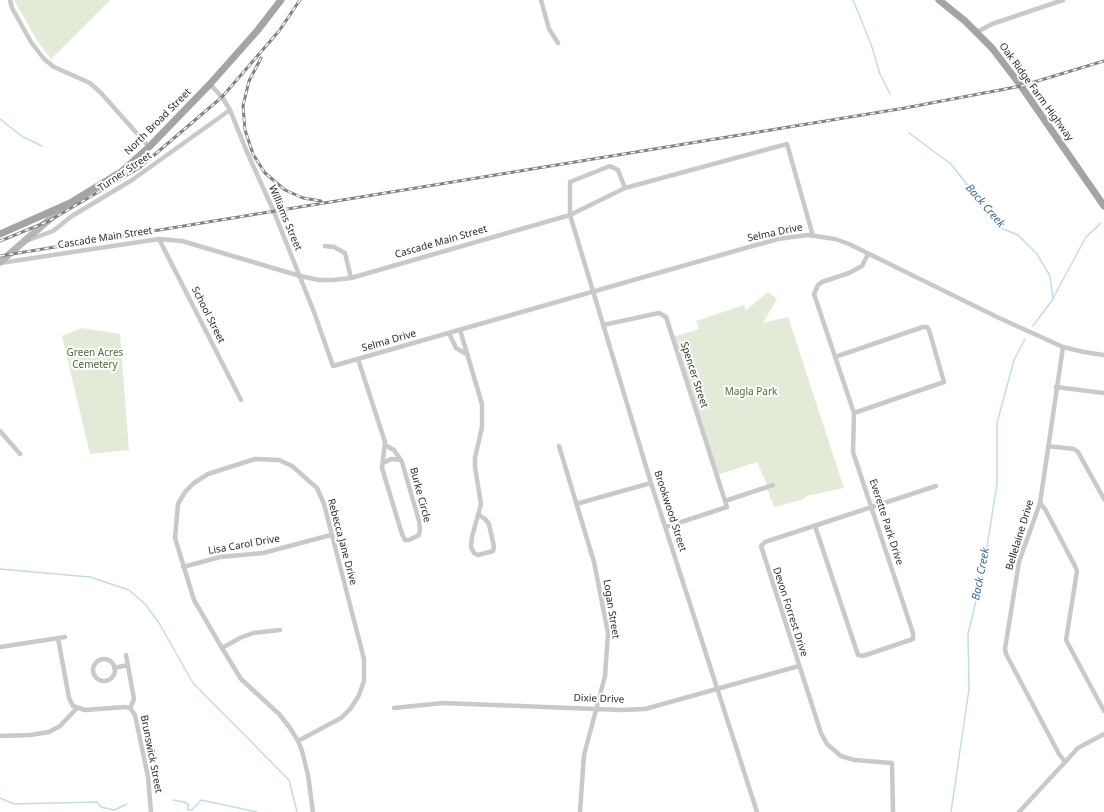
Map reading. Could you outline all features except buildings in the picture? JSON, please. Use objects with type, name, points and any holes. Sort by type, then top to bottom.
[{"type":"main road","name":"North Broad Street","points":[[0,234],[66,205],[121,172],[149,147],[210,84],[257,31],[281,0]]},
{"type":"main road","name":"Oak Ridge Farm Highway","points":[[939,0],[977,32],[992,48],[1021,86],[1104,206]]},
{"type":"street","points":[[10,0],[12,8],[31,42],[44,59],[54,67],[90,83],[101,93],[149,147]]},
{"type":"street","points":[[541,0],[549,29],[558,43]]},
{"type":"street","points":[[977,32],[992,24],[1063,0]]},
{"type":"street","name":"Williams Street","points":[[210,84],[222,96],[230,110],[300,276],[333,366]]},
{"type":"street","name":"Turner Street","points":[[26,241],[53,231],[72,216],[132,180],[230,110]]},
{"type":"street","name":"Cascade Main Street","points":[[0,263],[159,239],[182,241],[204,246],[300,276],[319,280],[351,278],[570,215],[625,188],[787,144],[813,236]]},
{"type":"street","name":"Brookwood Street","points":[[625,188],[618,170],[610,166],[570,182],[570,215],[651,483],[757,812]]},
{"type":"street","points":[[0,263],[66,205]]},
{"type":"street","name":"Selma Drive","points":[[333,366],[778,240],[813,236],[835,239],[1063,347],[1104,355]]},
{"type":"street","name":"School Street","points":[[159,239],[241,400]]},
{"type":"street","points":[[325,246],[334,247],[345,253],[351,278]]},
{"type":"street","name":"Everette Park Drive","points":[[815,526],[858,655],[863,656],[913,639],[913,633],[854,452],[854,413],[816,299],[816,289],[822,282],[849,273],[862,266],[868,254]]},
{"type":"street","name":"Spencer Street","points":[[603,325],[659,313],[666,317],[725,501]]},
{"type":"street","points":[[835,357],[924,327],[928,330],[944,382],[854,413]]},
{"type":"street","points":[[460,330],[480,395],[483,415],[482,427],[475,458],[481,504],[471,547],[474,553],[478,555],[493,551],[494,547],[488,524],[485,519],[479,515]]},
{"type":"street","points":[[450,333],[456,348],[468,356]]},
{"type":"street","name":"Bellelaine Drive","points":[[1063,347],[1040,503],[1019,562],[1006,654],[1065,762]]},
{"type":"street","name":"Burke Circle","points":[[358,359],[385,445],[382,468],[402,534],[405,540],[409,540],[417,537],[420,529],[401,460],[394,450],[385,445]]},
{"type":"street","points":[[1056,387],[1104,393]]},
{"type":"street","points":[[0,431],[20,454]]},
{"type":"street","name":"Logan Street","points":[[559,446],[594,562],[608,633],[605,676],[584,754],[580,812]]},
{"type":"street","points":[[1048,446],[1074,449],[1078,452],[1104,499]]},
{"type":"street","name":"Rebecca Jane Drive","points":[[298,741],[341,718],[351,708],[359,695],[364,681],[364,659],[324,504],[317,488],[292,466],[279,460],[256,459],[208,474],[194,483],[185,492],[178,504],[175,538],[194,600],[222,648],[241,679],[279,714],[298,741],[308,775],[313,812]]},
{"type":"street","name":"Burke Circle","points":[[382,463],[392,459],[401,460]]},
{"type":"street","points":[[576,504],[651,483]]},
{"type":"street","points":[[666,527],[727,507],[725,501],[773,485]]},
{"type":"street","name":"Devon Forrest Drive","points":[[893,812],[892,763],[854,760],[840,756],[826,744],[821,734],[761,546],[765,542],[936,486]]},
{"type":"street","points":[[1040,503],[1045,509],[1077,571],[1066,640],[1104,711]]},
{"type":"street","name":"Lisa Carol Drive","points":[[183,567],[220,557],[263,553],[331,535]]},
{"type":"street","points":[[222,648],[253,633],[280,630]]},
{"type":"street","points":[[0,648],[65,637]]},
{"type":"street","points":[[0,736],[49,732],[60,726],[77,708],[69,698],[58,638]]},
{"type":"street","points":[[126,655],[134,699],[130,708]]},
{"type":"street","points":[[102,659],[108,660],[114,668],[112,677],[103,680],[97,678],[93,670],[94,664],[102,659]]},
{"type":"street","points":[[114,668],[128,665]]},
{"type":"street","name":"Dixie Drive","points":[[394,708],[449,703],[596,709],[645,709],[718,690],[799,666]]},
{"type":"street","name":"Brunswick Street","points":[[77,708],[85,710],[118,707],[130,708],[136,719],[148,777],[151,812]]},
{"type":"street","points":[[1019,812],[1078,748],[1104,734]]},
{"type":"green space","points":[[14,0],[110,0],[51,59],[38,42]]},
{"type":"green space","name":"Magla Park","points":[[768,292],[777,299],[763,323],[788,317],[844,488],[806,496],[804,499],[775,507],[770,498],[766,482],[757,462],[717,475],[673,337],[699,329],[696,321],[744,305],[746,310]]},
{"type":"green space","name":"Green Acres Cemetery","points":[[82,328],[120,334],[129,450],[90,454],[62,336]]},
{"type":"waterway","name":"Back Creek","points":[[853,0],[871,44],[880,74],[890,94]]},
{"type":"waterway","points":[[0,119],[23,137],[42,146]]},
{"type":"waterway","name":"Back Creek","points":[[909,133],[951,164],[1001,228],[1018,235],[1037,254],[1050,276],[1053,299],[1033,326]]},
{"type":"waterway","points":[[1053,298],[1086,237],[1101,223]]},
{"type":"waterway","name":"Back Creek","points":[[951,812],[969,689],[968,634],[983,572],[997,484],[997,423],[1014,360],[1025,339]]},
{"type":"waterway","points":[[0,569],[90,577],[129,590],[145,604],[159,623],[193,683],[289,780],[297,812]]},
{"type":"waterway","points":[[0,798],[14,804],[97,802],[101,807],[114,810],[127,804]]},
{"type":"waterway","points":[[173,800],[188,804],[188,810],[192,810],[201,800],[257,812]]},
{"type":"railway","points":[[0,241],[49,221],[139,168],[222,97],[279,31],[300,0]]},
{"type":"railway","points":[[261,58],[249,81],[243,106],[245,130],[253,154],[265,173],[285,190],[303,198],[321,201]]},
{"type":"railway","points":[[0,256],[905,108],[1021,86],[1104,61]]}]
